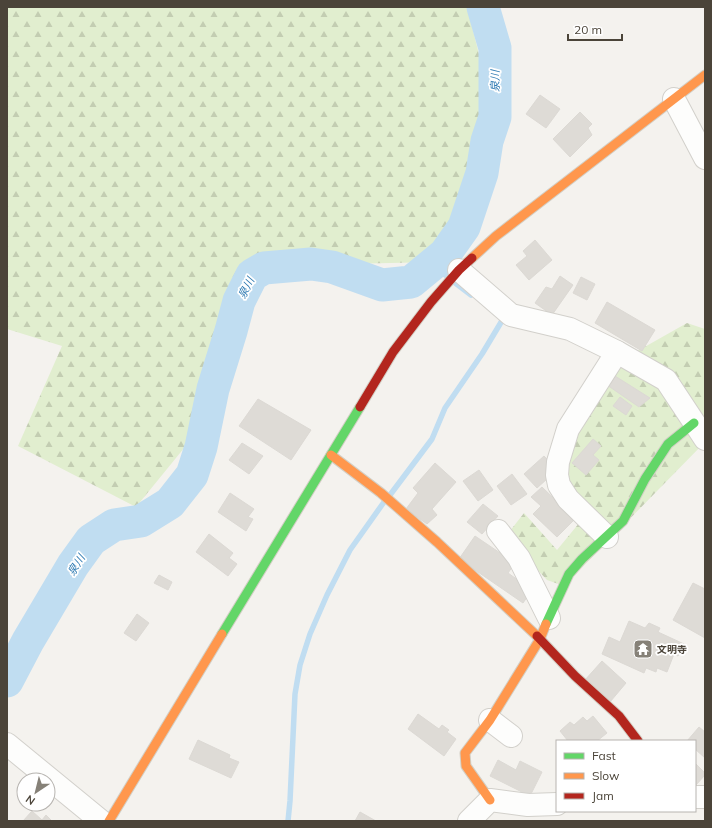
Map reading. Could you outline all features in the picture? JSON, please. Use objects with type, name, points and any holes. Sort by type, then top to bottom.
[{"type":"street","points":[[109,821],[393,352],[431,302],[459,270],[496,236],[705,75]]},
{"type":"street","points":[[674,99],[705,158]]},
{"type":"street","points":[[459,270],[511,314],[570,329],[618,352],[666,380],[700,431],[668,444],[645,479],[623,521],[582,559],[569,574],[540,639],[490,720],[465,753],[466,766],[490,800],[528,805],[556,804]]},
{"type":"street","points":[[607,537],[568,499],[559,484],[557,475],[558,462],[568,429],[618,352]]},
{"type":"street","points":[[331,455],[381,493],[437,542],[540,639],[575,676],[619,716],[637,740]]},
{"type":"street","points":[[498,531],[520,558],[549,618]]},
{"type":"street","points":[[490,720],[512,736]]},
{"type":"street","points":[[7,744],[101,821]]},
{"type":"street","points":[[469,821],[490,800]]},
{"type":"green space","points":[[7,7],[467,7],[495,117],[474,214],[436,262],[252,266],[224,336],[189,442],[136,507],[18,446],[62,346],[7,329]]},
{"type":"green space","points":[[687,323],[705,329],[705,442],[564,586],[547,580],[506,536],[524,513],[557,550],[580,522],[563,478],[572,440],[602,371]]},
{"type":"building","points":[[540,95],[560,109],[546,128],[526,114]]},
{"type":"building","points":[[580,112],[592,124],[588,128],[592,135],[570,157],[553,139]]},
{"type":"building","points":[[535,240],[552,260],[529,280],[516,265],[527,256],[523,251]]},
{"type":"building","points":[[560,276],[573,285],[552,315],[535,303],[546,287],[552,289]]},
{"type":"building","points":[[581,277],[595,284],[587,300],[573,293]]},
{"type":"building","points":[[607,302],[655,330],[642,351],[595,323]]},
{"type":"building","points":[[615,376],[650,398],[639,407],[607,385]]},
{"type":"building","points":[[620,397],[632,406],[626,415],[613,406]]},
{"type":"building","points":[[258,399],[311,430],[291,460],[239,426]]},
{"type":"building","points":[[593,439],[601,446],[593,455],[599,460],[586,475],[572,463]]},
{"type":"building","points":[[242,443],[263,456],[249,474],[229,460]]},
{"type":"building","points":[[544,456],[557,470],[537,488],[524,474]]},
{"type":"building","points":[[435,463],[456,482],[432,509],[437,515],[427,524],[406,509],[418,493],[413,488]]},
{"type":"building","points":[[479,470],[493,490],[478,501],[463,481]]},
{"type":"building","points":[[512,474],[527,494],[511,505],[497,486]]},
{"type":"building","points":[[542,487],[575,519],[557,537],[533,514],[541,506],[531,497]]},
{"type":"building","points":[[230,493],[254,509],[248,517],[253,519],[246,531],[218,512]]},
{"type":"building","points":[[483,504],[498,516],[482,534],[467,522]]},
{"type":"building","points":[[209,534],[233,553],[229,558],[237,564],[228,576],[196,552]]},
{"type":"building","points":[[475,536],[515,563],[508,573],[532,590],[523,603],[459,559]]},
{"type":"building","points":[[159,575],[172,582],[168,590],[154,583]]},
{"type":"building","points":[[693,583],[705,589],[705,638],[673,620]]},
{"type":"building","points":[[137,614],[149,623],[136,641],[124,633]]},
{"type":"building","name":"文明寺","points":[[629,621],[645,628],[649,623],[660,628],[658,632],[684,644],[678,656],[674,654],[667,672],[657,668],[656,672],[646,668],[644,673],[602,654],[609,637],[620,642]]},
{"type":"building","points":[[602,661],[626,683],[610,702],[585,680]]},
{"type":"building","points":[[418,714],[439,729],[442,725],[449,730],[447,732],[456,739],[444,756],[408,729]]},
{"type":"building","points":[[593,716],[607,733],[598,740],[567,740],[560,731],[570,722],[574,725],[583,717],[587,721]]},
{"type":"building","points":[[699,727],[705,732],[705,758],[696,750],[696,740],[688,740]]},
{"type":"building","points":[[198,740],[230,755],[229,758],[239,762],[231,778],[189,759]]},
{"type":"building","points":[[498,760],[516,770],[520,761],[542,772],[530,796],[490,776]]},
{"type":"building","points":[[696,764],[705,773],[696,785]]},
{"type":"building","points":[[31,812],[33,812],[42,820],[46,815],[52,821],[23,821]]},
{"type":"building","points":[[360,812],[376,821],[355,821]]},
{"type":"waterway","name":"泉川","points":[[7,681],[28,641],[73,565],[91,540],[114,525],[141,521],[170,503],[192,475],[201,447],[213,389],[239,301],[252,275],[264,268],[311,264],[332,267],[382,285],[411,282],[445,254],[464,227],[482,173],[487,141],[495,117],[495,48],[483,7]]},
{"type":"waterway","points":[[432,265],[448,277]]},
{"type":"waterway","points":[[454,282],[471,295]]},
{"type":"waterway","points":[[390,495],[432,439],[445,408],[482,354],[503,319],[501,317]]},
{"type":"waterway","points":[[288,821],[295,694],[300,665],[310,634],[327,595],[350,550],[384,502]]},
{"type":"traffic: fast","points":[[222,634],[360,407]]},
{"type":"traffic: fast","points":[[546,624],[569,574],[582,559],[623,521],[645,479],[668,444],[694,423]]},
{"type":"traffic: slow","points":[[472,258],[496,236],[705,75]]},
{"type":"traffic: slow","points":[[331,455],[381,493],[437,542],[537,636]]},
{"type":"traffic: slow","points":[[490,800],[466,766],[465,753],[490,720],[540,639],[546,624]]},
{"type":"traffic: slow","points":[[109,821],[222,634]]},
{"type":"traffic: jam","points":[[360,407],[393,352],[431,302],[459,270],[472,258]]},
{"type":"traffic: jam","points":[[537,636],[575,676],[619,716],[637,740]]},
{"type":"place","name":"文明寺","points":[[643,649]]}]
